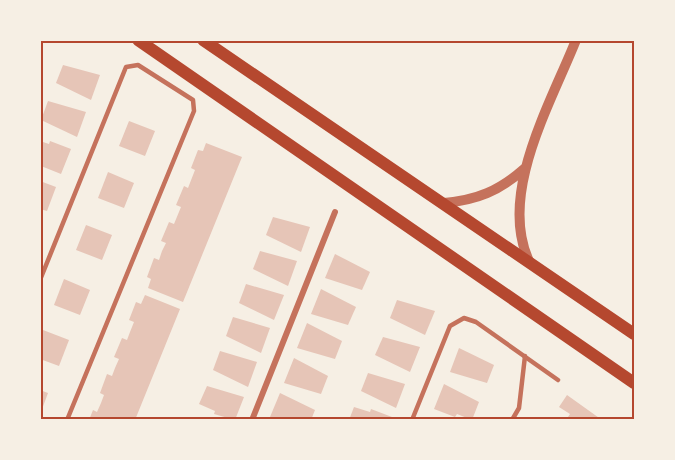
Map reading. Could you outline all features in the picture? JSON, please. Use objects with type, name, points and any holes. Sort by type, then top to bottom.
[{"type":"main road","points":[[138,40],[634,383]]},
{"type":"main road","points":[[203,40],[634,334]]},
{"type":"street","points":[[529,261],[521,244],[518,219],[524,169],[576,40]]},
{"type":"street","points":[[444,203],[467,201],[487,195],[505,186],[524,169]]},
{"type":"street","points":[[252,420],[335,212]]},
{"type":"lane","points":[[40,280],[126,67],[138,65],[193,100],[194,111],[67,420]]},
{"type":"lane","points":[[412,420],[450,326],[464,318],[476,322],[558,380]]},
{"type":"lane","points":[[512,420],[519,408],[525,356]]},
{"type":"building","points":[[63,65],[100,75],[91,100],[56,83]]},
{"type":"building","points":[[48,101],[86,112],[77,137],[41,120]]},
{"type":"building","points":[[129,121],[155,131],[145,156],[119,146]]},
{"type":"building","points":[[40,141],[49,144],[50,141],[71,149],[61,174],[41,166]]},
{"type":"building","points":[[206,143],[242,157],[183,302],[148,288],[151,279],[147,277],[154,258],[159,260],[166,243],[161,241],[169,222],[174,224],[181,207],[176,205],[184,186],[188,188],[195,170],[191,168],[198,150],[203,151]]},
{"type":"building","points":[[108,172],[134,183],[124,208],[98,198]]},
{"type":"building","points":[[40,181],[56,187],[47,211],[40,209]]},
{"type":"building","points":[[273,217],[310,227],[301,252],[266,235]]},
{"type":"building","points":[[86,225],[112,235],[102,260],[76,250]]},
{"type":"building","points":[[260,251],[297,261],[288,286],[253,269]]},
{"type":"building","points":[[335,254],[370,272],[362,290],[325,278]]},
{"type":"building","points":[[64,279],[90,290],[80,315],[54,305]]},
{"type":"building","points":[[246,284],[284,295],[274,320],[239,303]]},
{"type":"building","points":[[321,289],[356,307],[348,325],[311,314]]},
{"type":"building","points":[[145,295],[180,309],[135,420],[89,420],[93,410],[97,412],[101,403],[104,395],[100,393],[107,374],[112,376],[119,359],[114,357],[122,338],[127,340],[134,322],[129,320],[136,302],[141,304]]},
{"type":"building","points":[[397,300],[435,311],[425,335],[390,318]]},
{"type":"building","points":[[233,317],[270,328],[261,353],[226,336]]},
{"type":"building","points":[[307,323],[342,341],[335,359],[297,348]]},
{"type":"building","points":[[43,330],[69,340],[59,366],[40,359]]},
{"type":"building","points":[[383,337],[420,347],[410,372],[375,355]]},
{"type":"building","points":[[459,348],[494,365],[487,383],[450,372]]},
{"type":"building","points":[[220,351],[257,362],[248,387],[213,370]]},
{"type":"building","points":[[294,358],[328,376],[321,394],[284,383]]},
{"type":"building","points":[[368,373],[405,384],[396,408],[361,391]]},
{"type":"building","points":[[444,384],[479,402],[472,420],[457,414],[455,417],[434,409]]},
{"type":"building","points":[[207,386],[244,397],[235,420],[214,414],[215,411],[199,404]]},
{"type":"building","points":[[40,390],[48,393],[41,412],[40,412]]},
{"type":"building","points":[[280,393],[315,410],[311,420],[277,420],[270,417]]},
{"type":"building","points":[[567,395],[602,420],[566,420],[570,414],[559,407]]},
{"type":"building","points":[[354,407],[370,412],[371,409],[392,417],[349,420]]}]
